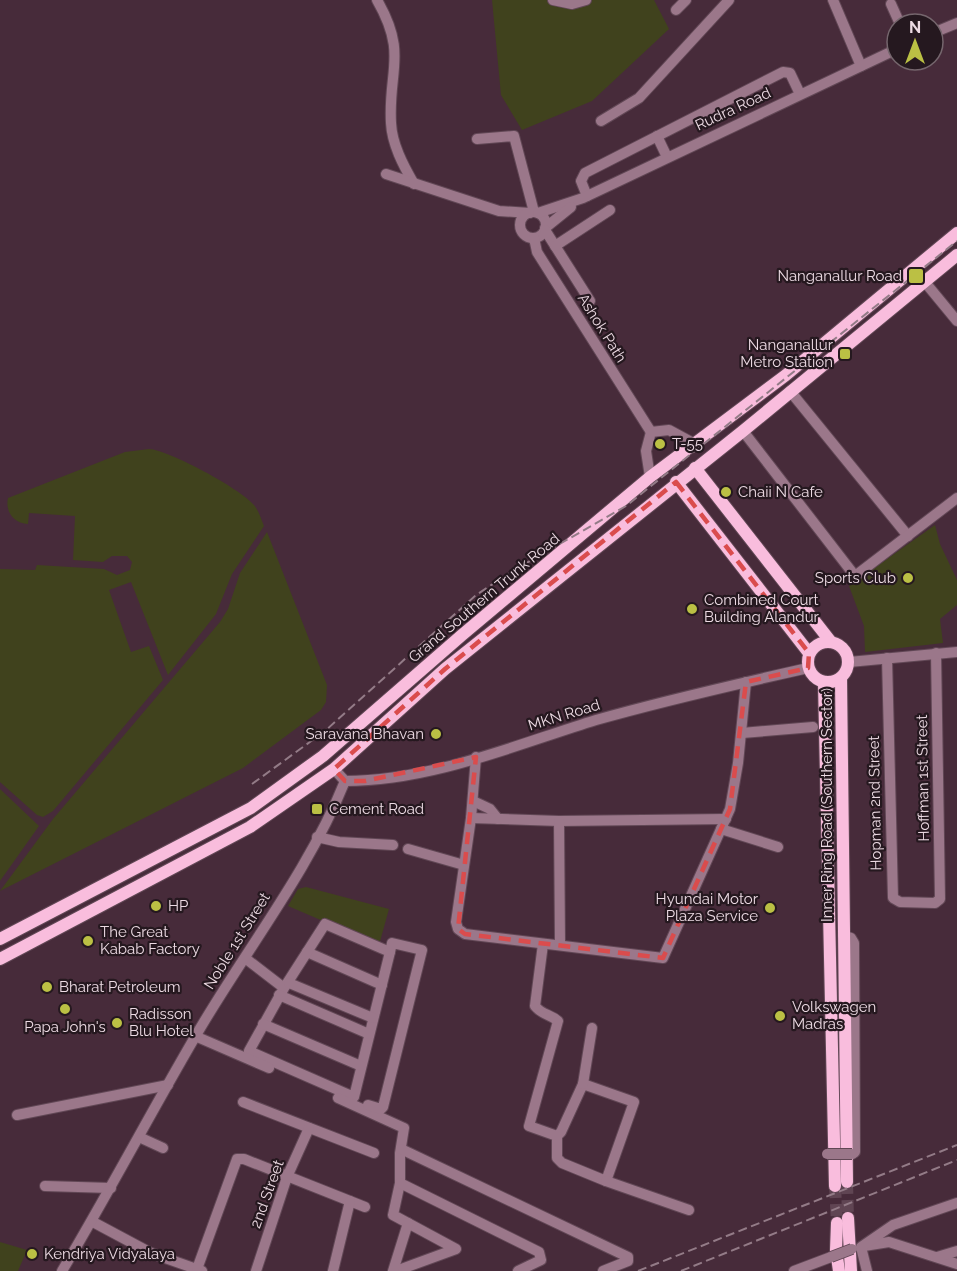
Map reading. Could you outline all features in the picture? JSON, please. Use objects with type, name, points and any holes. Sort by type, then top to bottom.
[{"type":"main road","name":"Grand Southern Trunk Road","points":[[0,939],[251,808],[323,756],[462,635],[650,477],[786,375],[957,233]]},
{"type":"main road","name":"Grand Southern Trunk Road","points":[[0,959],[106,905],[261,820],[334,769],[445,669],[676,482],[743,431],[924,281],[954,262]]},
{"type":"main road","points":[[695,468],[831,642],[845,650],[849,662]]},
{"type":"main road","points":[[676,482],[809,653],[815,646],[831,642]]},
{"type":"main road","name":"Inner Ring Road (Southern Sector)","points":[[809,653],[808,668],[816,679],[824,683],[841,678],[847,671],[849,662]]},
{"type":"main road","name":"Inner Ring Road (Southern Sector)","points":[[841,678],[847,1182]]},
{"type":"main road","name":"Inner Ring Road (Southern Sector)","points":[[824,683],[835,1186]]},
{"type":"main road","points":[[323,756],[334,769]]},
{"type":"main road","points":[[251,808],[261,820]]},
{"type":"main road","points":[[828,931],[843,933]]},
{"type":"main road","points":[[840,1271],[836,1250],[843,1220],[851,1271]]},
{"type":"street","points":[[377,0],[390,24],[396,49],[392,131],[404,166],[414,184]]},
{"type":"street","points":[[554,0],[572,4],[586,0]]},
{"type":"street","points":[[676,10],[686,0]]},
{"type":"street","points":[[601,121],[639,98],[729,0]]},
{"type":"street","points":[[833,0],[861,66]]},
{"type":"street","points":[[891,4],[895,12]]},
{"type":"street","name":"Rudra Road","points":[[534,213],[585,197],[885,55]]},
{"type":"street","points":[[585,197],[581,181],[585,173],[783,72],[790,73],[800,94]]},
{"type":"street","points":[[477,139],[514,136],[534,213]]},
{"type":"street","points":[[657,136],[667,157]]},
{"type":"street","points":[[386,174],[499,211],[513,218],[523,234],[534,238],[545,229]]},
{"type":"street","name":"Rudra Road","points":[[545,229],[585,197]]},
{"type":"street","points":[[555,246],[610,210]]},
{"type":"street","points":[[499,211],[534,213],[545,221],[545,229],[590,301]]},
{"type":"street","points":[[520,226],[522,219],[534,213]]},
{"type":"street","name":"Ashok Path","points":[[534,238],[537,252],[651,432]]},
{"type":"street","points":[[924,281],[957,321]]},
{"type":"street","points":[[790,391],[908,536]]},
{"type":"street","points":[[650,477],[646,451],[651,432],[669,430],[693,443]]},
{"type":"street","points":[[743,431],[855,576],[957,498]]},
{"type":"street","points":[[849,662],[957,652]]},
{"type":"street","name":"Hoffman 1st Street","points":[[936,653],[939,902]]},
{"type":"street","name":"Hopman 2nd Street","points":[[887,658],[893,898],[900,902],[939,902]]},
{"type":"street","name":"MKN Road","points":[[345,781],[398,777],[476,757],[599,720],[808,668]]},
{"type":"street","points":[[476,757],[471,818],[456,922],[458,929],[465,934],[663,958],[724,824],[733,798],[746,682]]},
{"type":"street","points":[[742,733],[813,727]]},
{"type":"street","points":[[334,769],[345,781]]},
{"type":"street","name":"Noble 1st Street","points":[[62,1271],[93,1222],[195,1036],[245,958],[317,837],[345,781]]},
{"type":"street","points":[[473,801],[490,809],[498,819]]},
{"type":"street","points":[[471,818],[724,824],[777,848]]},
{"type":"street","points":[[559,821],[560,944]]},
{"type":"street","points":[[317,837],[339,842],[393,844]]},
{"type":"street","points":[[408,849],[464,865]]},
{"type":"street","points":[[354,1097],[361,1066],[382,985],[390,952],[392,943],[422,950],[381,1109],[356,1101],[354,1097],[249,1051],[324,924],[390,952]]},
{"type":"street","points":[[826,1153],[852,1154],[855,1152],[854,943],[843,933]]},
{"type":"street","points":[[543,944],[535,1006],[541,1014],[558,1021],[529,1126],[556,1136]]},
{"type":"street","points":[[307,952],[382,985]]},
{"type":"street","points":[[245,958],[284,989],[369,1034]]},
{"type":"street","points":[[284,989],[373,1018]]},
{"type":"street","points":[[263,1024],[361,1066]]},
{"type":"street","points":[[556,1136],[561,1132],[583,1084],[592,1028]]},
{"type":"street","points":[[195,1036],[402,1126],[405,1131],[401,1149],[400,1183],[393,1215],[456,1249],[395,1271]]},
{"type":"street","points":[[583,1084],[634,1102],[606,1181]]},
{"type":"street","points":[[18,1115],[168,1086]]},
{"type":"street","points":[[243,1102],[374,1153]]},
{"type":"street","name":"2nd Street","points":[[256,1271],[287,1177],[309,1128]]},
{"type":"street","points":[[556,1136],[557,1158],[562,1163],[689,1210]]},
{"type":"street","points":[[139,1137],[163,1148]]},
{"type":"street","points":[[401,1149],[628,1257],[628,1262],[603,1271]]},
{"type":"street","points":[[93,1222],[151,1253],[200,1270],[234,1161],[244,1158],[365,1207]]},
{"type":"street","points":[[400,1183],[539,1252],[541,1260],[518,1271]]},
{"type":"street","points":[[45,1186],[111,1188]]},
{"type":"street","points":[[333,1271],[350,1201]]},
{"type":"street","points":[[857,1248],[893,1225],[957,1203]]},
{"type":"street","points":[[395,1271],[408,1223]]},
{"type":"street","points":[[794,1271],[857,1248],[889,1242],[957,1264]]},
{"type":"street","points":[[857,1248],[867,1271]]},
{"type":"street","points":[[936,1257],[957,1251]]},
{"type":"highlighted area","points":[[676,482],[809,653],[808,668],[746,682],[730,809],[663,958],[465,934],[458,929],[476,757],[365,781],[345,781],[334,769],[445,669]]},
{"type":"green space","points":[[492,0],[654,0],[669,29],[592,101],[522,130],[501,95]]},
{"type":"green space","points":[[149,449],[188,463],[247,498],[259,512],[264,526],[232,574],[216,614],[168,675],[131,582],[109,590],[131,652],[149,646],[163,680],[53,811],[43,817],[37,815],[0,782],[0,569],[35,570],[37,565],[104,569],[117,575],[130,570],[132,562],[127,556],[112,556],[103,562],[73,560],[75,516],[29,513],[28,524],[23,523],[11,516],[7,503],[8,498],[125,452]]},
{"type":"green space","points":[[935,525],[940,544],[957,580],[957,605],[940,619],[943,643],[865,652],[864,626],[849,586]]},
{"type":"green space","points":[[267,532],[327,685],[326,702],[321,710],[243,768],[0,891],[53,819],[220,622],[228,609],[240,573]]},
{"type":"green space","points":[[0,789],[39,826],[0,881]]},
{"type":"green space","points":[[306,887],[389,909],[379,945],[288,906],[298,889]]},
{"type":"green space","points":[[0,1242],[27,1250],[18,1271],[0,1271]]},
{"type":"tunnel","points":[[847,1182],[848,1218]]},
{"type":"tunnel","points":[[835,1186],[837,1223]]},
{"type":"railway","points":[[252,784],[325,731],[476,595],[516,569],[626,506],[957,241]]},
{"type":"railway","points":[[638,1271],[957,1145]]},
{"type":"railway","points":[[681,1271],[957,1160]]},
{"type":"place","name":"Nanganallur Road","points":[[916,276]]},
{"type":"place","name":"Nanganallur Metro Station","points":[[845,354]]},
{"type":"place","name":"T-55","points":[[660,444]]},
{"type":"place","name":"Chaii N Cafe","points":[[726,492]]},
{"type":"place","name":"Sports Club","points":[[908,578]]},
{"type":"place","name":"Combined Court Building Alandur","points":[[692,609]]},
{"type":"place","name":"Saravana Bhavan","points":[[436,734]]},
{"type":"place","name":"Cement Road","points":[[317,809]]},
{"type":"place","name":"HP","points":[[156,906]]},
{"type":"place","name":"Hyundai Motor Plaza Service","points":[[770,908]]},
{"type":"place","name":"The Great Kabab Factory","points":[[88,941]]},
{"type":"place","name":"Bharat Petroleum","points":[[47,987]]},
{"type":"place","name":"Papa John's","points":[[65,1009]]},
{"type":"place","name":"Volkswagen Madras","points":[[780,1016]]},
{"type":"place","name":"Radisson Blu Hotel","points":[[117,1023]]},
{"type":"place","name":"Kendriya Vidyalaya","points":[[32,1254]]}]
